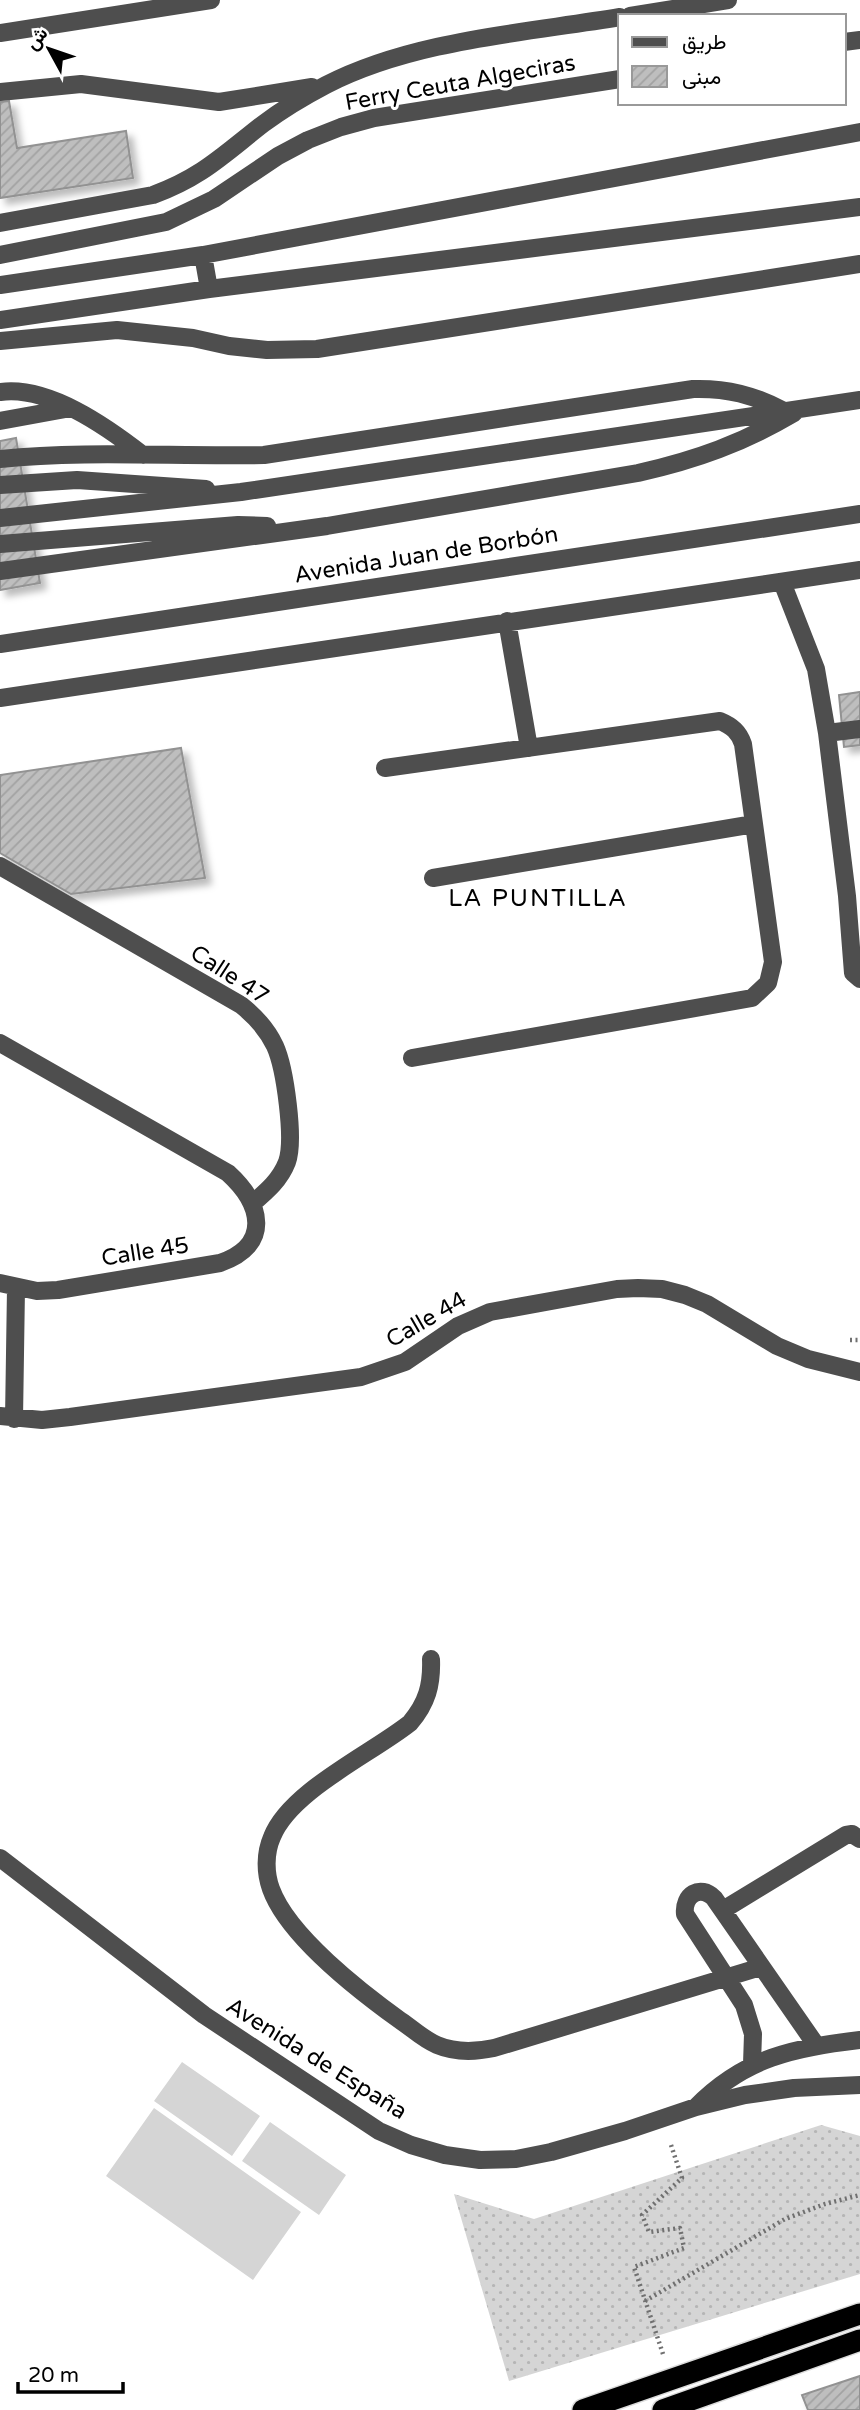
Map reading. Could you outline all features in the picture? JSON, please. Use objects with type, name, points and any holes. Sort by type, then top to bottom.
[{"type":"highway","points":[[583,2410],[860,2314]]},
{"type":"highway","points":[[663,2410],[860,2340]]},
{"type":"street","points":[[0,33],[211,0]]},
{"type":"street","points":[[642,14],[728,0]]},
{"type":"street","points":[[0,223],[153,195],[174,187],[217,162],[265,122],[327,84],[381,62],[425,49],[618,17]]},
{"type":"street","name":"Ferry Ceuta Algeciras","points":[[0,255],[166,222],[214,199],[278,156],[341,127],[374,118],[618,79]]},
{"type":"street","points":[[0,92],[81,84],[219,102],[327,84]]},
{"type":"street","points":[[0,285],[203,255],[860,132]]},
{"type":"street","points":[[0,320],[209,289],[860,208]]},
{"type":"street","points":[[203,255],[209,289]]},
{"type":"street","points":[[0,341],[117,330],[172,335],[267,350],[317,349],[860,264]]},
{"type":"street","points":[[0,459],[78,454],[264,455],[693,389],[740,392],[784,411]]},
{"type":"street","points":[[0,392],[12,390],[45,397],[71,408],[120,437],[143,455]]},
{"type":"street","points":[[0,518],[240,492],[860,400]]},
{"type":"street","points":[[0,421],[71,408]]},
{"type":"street","points":[[0,571],[327,526],[638,473],[682,463],[724,449],[803,408]]},
{"type":"street","points":[[0,485],[114,480],[240,492]]},
{"type":"street","name":"Avenida Juan de Borbón","points":[[0,644],[860,514]]},
{"type":"street","points":[[0,544],[238,526],[327,526]]},
{"type":"street","points":[[0,698],[860,570]]},
{"type":"street","points":[[782,582],[816,669],[853,895],[853,973],[860,979]]},
{"type":"street","points":[[507,621],[529,748]]},
{"type":"street","points":[[385,768],[720,722],[736,730],[743,744],[773,962],[772,973],[761,991],[752,998],[412,1058]]},
{"type":"street","points":[[827,733],[860,729]]},
{"type":"street","points":[[433,878],[754,824]]},
{"type":"street","name":"Calle 47","points":[[0,866],[241,1005],[266,1029],[281,1066],[291,1143],[279,1178],[253,1203]]},
{"type":"street","points":[[0,1043],[228,1173],[242,1186],[253,1203]]},
{"type":"street","name":"Calle 45","points":[[8,1286],[58,1290],[220,1263],[238,1257],[252,1242],[257,1223],[253,1203]]},
{"type":"street","points":[[7,1417],[8,1286]]},
{"type":"street","name":"Calle 44","points":[[7,1417],[42,1420],[70,1417],[362,1377],[405,1362],[458,1326],[490,1312],[617,1289],[662,1289],[685,1295],[707,1304],[777,1346],[807,1359],[860,1373]]},
{"type":"street","points":[[431,1659],[430,1687],[419,1712],[410,1723],[298,1801],[278,1824],[271,1839],[267,1870],[270,1888],[277,1903],[310,1943],[369,1998],[421,2036],[436,2045],[466,2051],[494,2048],[761,1967]]},
{"type":"street","points":[[723,1910],[846,1835],[852,1834],[860,1839]]},
{"type":"street","name":"Avenida de España","points":[[0,1858],[204,2015],[379,2131],[411,2146],[445,2155],[481,2160],[516,2159],[551,2152],[696,2107],[745,2095],[794,2088],[860,2085]]},
{"type":"street","points":[[752,2064],[754,2049],[750,2019],[744,2005],[685,1914],[687,1898],[693,1893],[709,1893],[723,1910],[816,2045]]},
{"type":"street","points":[[696,2107],[713,2090],[752,2064],[816,2045],[860,2040]]},
{"type":"path","points":[[662,2119],[682,2178],[642,2215],[649,2232],[680,2228],[684,2248],[634,2267],[672,2379]]},
{"type":"path","points":[[645,2301],[785,2219],[860,2195]]},
{"type":"shaded area","points":[[182,2062],[260,2116],[232,2156],[154,2101]]},
{"type":"shaded area","points":[[154,2108],[301,2212],[253,2280],[106,2176]]},
{"type":"shaded area","points":[[270,2122],[346,2175],[319,2215],[242,2161]]},
{"type":"shaded area","points":[[821,2125],[860,2136],[860,2274],[509,2381],[454,2194],[534,2219]]},
{"type":"building","points":[[9,101],[17,148],[126,131],[133,178],[0,198],[0,102]]},
{"type":"building","points":[[16,438],[40,583],[0,590],[0,441]]},
{"type":"building","points":[[860,692],[860,745],[844,747],[839,695]]},
{"type":"building","points":[[181,748],[205,878],[71,894],[0,853],[0,775]]},
{"type":"building","points":[[860,2376],[860,2410],[808,2410],[802,2395]]},
{"type":"district","name":"LA PUNTILLA","points":[[538,898]]}]
